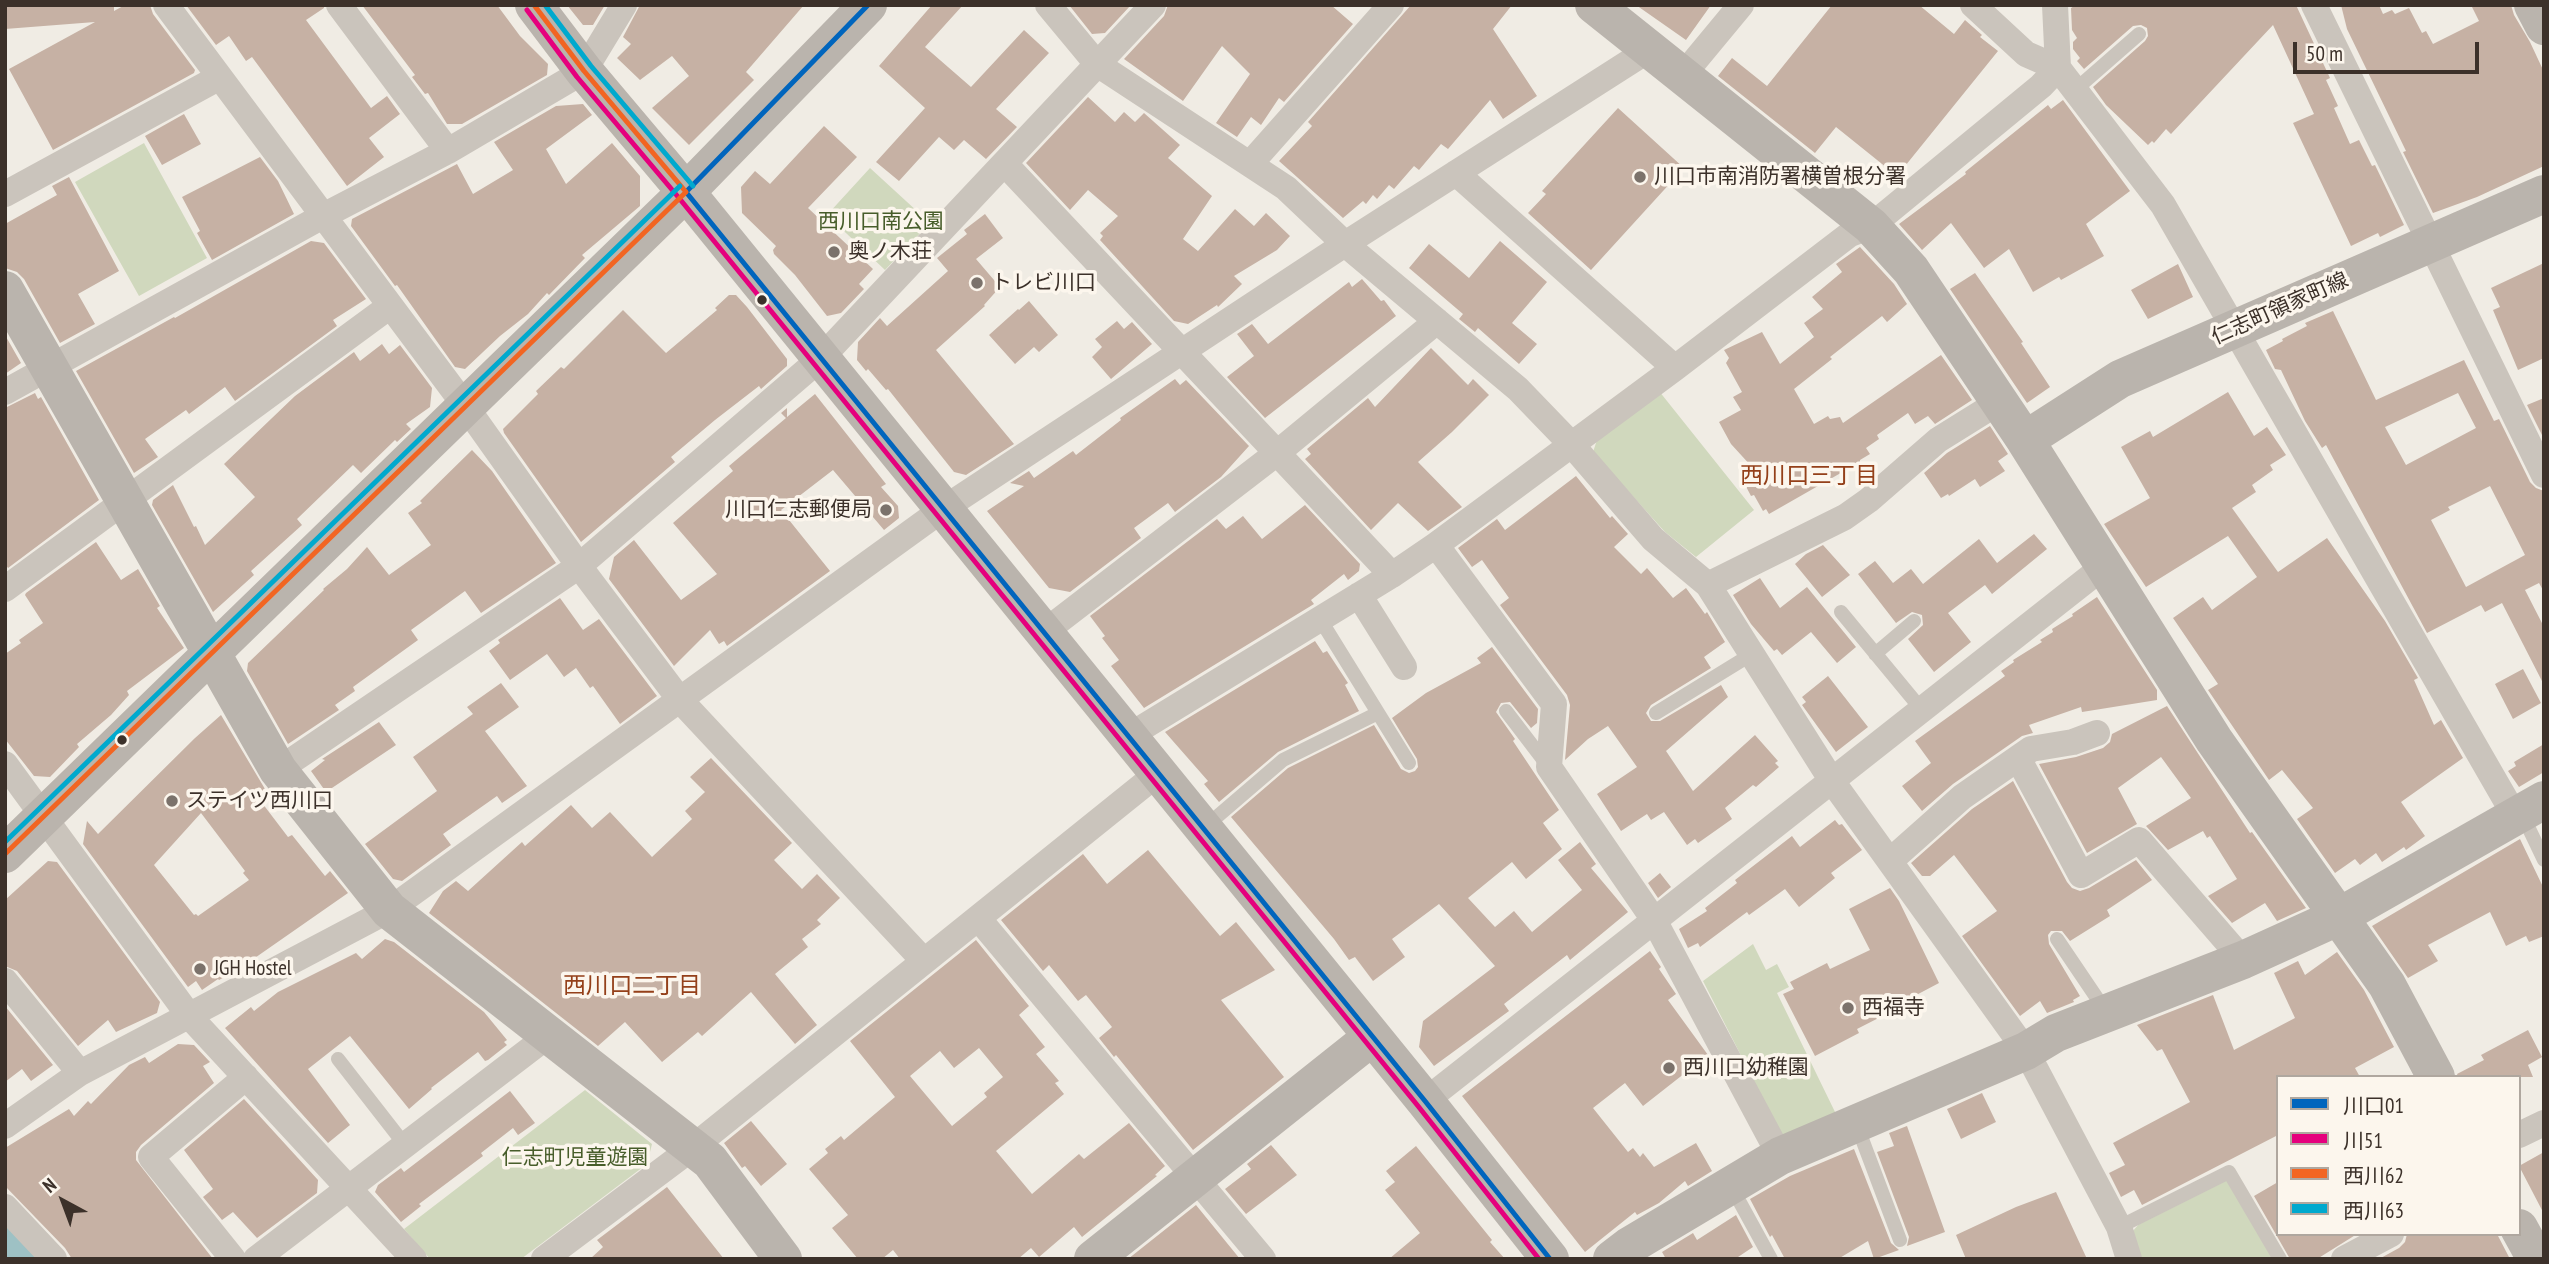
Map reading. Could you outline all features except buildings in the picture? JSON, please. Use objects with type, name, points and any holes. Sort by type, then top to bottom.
[{"type":"street","points":[[166,5],[466,407],[579,566],[680,700],[924,961]]},
{"type":"street","points":[[339,5],[448,151]]},
{"type":"street","points":[[534,5],[584,71],[686,192],[1425,1101],[1549,1259]]},
{"type":"street","points":[[5,392],[323,216],[448,151],[584,71],[624,5]]},
{"type":"street","points":[[5,854],[686,192],[868,5]]},
{"type":"street","points":[[1048,5],[1097,64],[1286,188],[1345,244],[1518,389],[1572,445],[1653,539],[1708,585],[1832,781],[2026,1051],[2119,1227],[2129,1259]]},
{"type":"street","points":[[278,770],[579,566],[821,358],[1153,5]]},
{"type":"street","points":[[1250,164],[1391,5]]},
{"type":"street","points":[[1594,5],[1871,226],[1911,270],[2025,440],[2214,740],[2387,985],[2435,1075]]},
{"type":"street","points":[[1683,75],[1741,5]]},
{"type":"street","points":[[1612,1259],[1629,1246],[1780,1156],[2026,1051],[2056,1033],[2243,960],[2340,916],[2527,809],[2235,329],[2163,205],[2058,68],[2026,54],[1973,5]]},
{"type":"street","points":[[1127,737],[1392,575],[1436,545],[1850,234],[1871,226],[2041,86],[2058,68],[2055,5]]},
{"type":"street","points":[[2314,5],[2544,475]]},
{"type":"street","points":[[2533,5],[2544,26]]},
{"type":"street","points":[[5,1126],[80,1073],[389,910],[943,509],[1345,244],[1650,49]]},
{"type":"street","points":[[5,194],[218,78]]},
{"type":"street","points":[[1005,164],[1392,575]]},
{"type":"street","points":[[1456,173],[1675,368]]},
{"type":"street","name":"仁志町領家町線","points":[[2025,440],[2120,379],[2544,194]]},
{"type":"street","points":[[5,290],[278,770],[389,910],[710,1161],[783,1259]]},
{"type":"street","points":[[5,589],[390,306]]},
{"type":"street","points":[[1043,633],[1277,453],[1437,321]]},
{"type":"street","points":[[1708,585],[1845,517],[1870,500],[1938,440],[1999,402]]},
{"type":"street","points":[[1436,545],[1554,704],[1549,767],[1654,920],[1780,1156]]},
{"type":"street","points":[[1425,1101],[2104,567]]},
{"type":"street","points":[[1359,595],[1404,667]]},
{"type":"street","points":[[1890,861],[1962,797],[2031,749],[2073,742],[2097,733]]},
{"type":"street","points":[[2018,758],[2081,875],[2139,840],[2243,960]]},
{"type":"street","points":[[5,764],[190,1017],[414,1259]]},
{"type":"street","points":[[544,1259],[692,1148],[1157,774]]},
{"type":"street","points":[[978,918],[1263,1259]]},
{"type":"street","points":[[5,981],[80,1073]]},
{"type":"street","points":[[256,1259],[549,1035]]},
{"type":"street","points":[[1093,1259],[1372,1037]]},
{"type":"street","points":[[233,1259],[151,1157],[246,1077]]},
{"type":"street","points":[[2521,1134],[2544,1124]]},
{"type":"street","points":[[5,1207],[54,1259]]},
{"type":"street","points":[[2521,1232],[2536,1259]]},
{"type":"street","points":[[2344,1259],[2387,1236]]},
{"type":"lane","points":[[2075,90],[2139,34]]},
{"type":"lane","points":[[1841,612],[1922,710]]},
{"type":"lane","points":[[1320,619],[1409,763]]},
{"type":"lane","points":[[1875,654],[1913,621]]},
{"type":"lane","points":[[1656,713],[1752,654]]},
{"type":"lane","points":[[1506,711],[1549,767]]},
{"type":"lane","points":[[1202,829],[1283,760],[1378,713]]},
{"type":"lane","points":[[2527,809],[2544,860]]},
{"type":"lane","points":[[2057,939],[2107,1013]]},
{"type":"lane","points":[[338,1059],[405,1145]]},
{"type":"lane","points":[[1856,1123],[1900,1240]]},
{"type":"lane","points":[[2119,1227],[2229,1172],[2280,1259]]},
{"type":"lane","points":[[1731,1185],[1771,1259]]},
{"type":"green space","points":[[144,143],[207,258],[139,296],[75,182]]},
{"type":"green space","name":"西川口南公園","points":[[870,168],[930,223],[885,270],[827,215]]},
{"type":"green space","points":[[1659,391],[1754,510],[1696,557],[1665,532],[1593,452],[1599,434]]},
{"type":"green space","points":[[1753,944],[1766,970],[1777,964],[1789,987],[1777,993],[1836,1114],[1782,1136],[1703,981]]},
{"type":"green space","name":"仁志町児童遊園","points":[[585,1090],[652,1144],[647,1164],[521,1259],[430,1259],[404,1229]]},
{"type":"green space","points":[[2228,1178],[2274,1259],[2140,1259],[2132,1232],[2139,1224]]},
{"type":"waterway","points":[[5,1239],[23,1259]]},
{"type":"transit line","name":"西川62","points":[[534,5],[584,71],[686,192]]},
{"type":"transit line","name":"西川63","points":[[545,5],[591,66],[693,186]]},
{"type":"transit line","name":"川口01","points":[[686,192],[868,5]]},
{"type":"transit line","name":"川51","points":[[527,10],[577,77],[679,198],[1418,1106],[1539,1259]]},
{"type":"transit line","name":"西川63","points":[[5,842],[680,186]]},
{"type":"transit line","name":"川口01","points":[[686,192],[1425,1101],[1550,1259]]},
{"type":"transit line","name":"西川62","points":[[5,854],[686,192]]},
{"type":"place","name":"川口市南消防署横曽根分署","points":[[1640,177]]},
{"type":"place","name":"奥ノ木荘","points":[[834,252]]},
{"type":"place","name":"トレビ川口","points":[[977,283]]},
{"type":"place","name":"川口仁志郵便局","points":[[886,510]]},
{"type":"place","name":"ステイツ西川口","points":[[172,801]]},
{"type":"place","name":"JGH Hostel","points":[[200,969]]},
{"type":"place","name":"西福寺","points":[[1848,1008]]},
{"type":"place","name":"西川口幼稚園","points":[[1669,1068]]},
{"type":"district","name":"西川口三丁目","points":[[1809,476]]},
{"type":"district","name":"西川口二丁目","points":[[632,986]]}]
